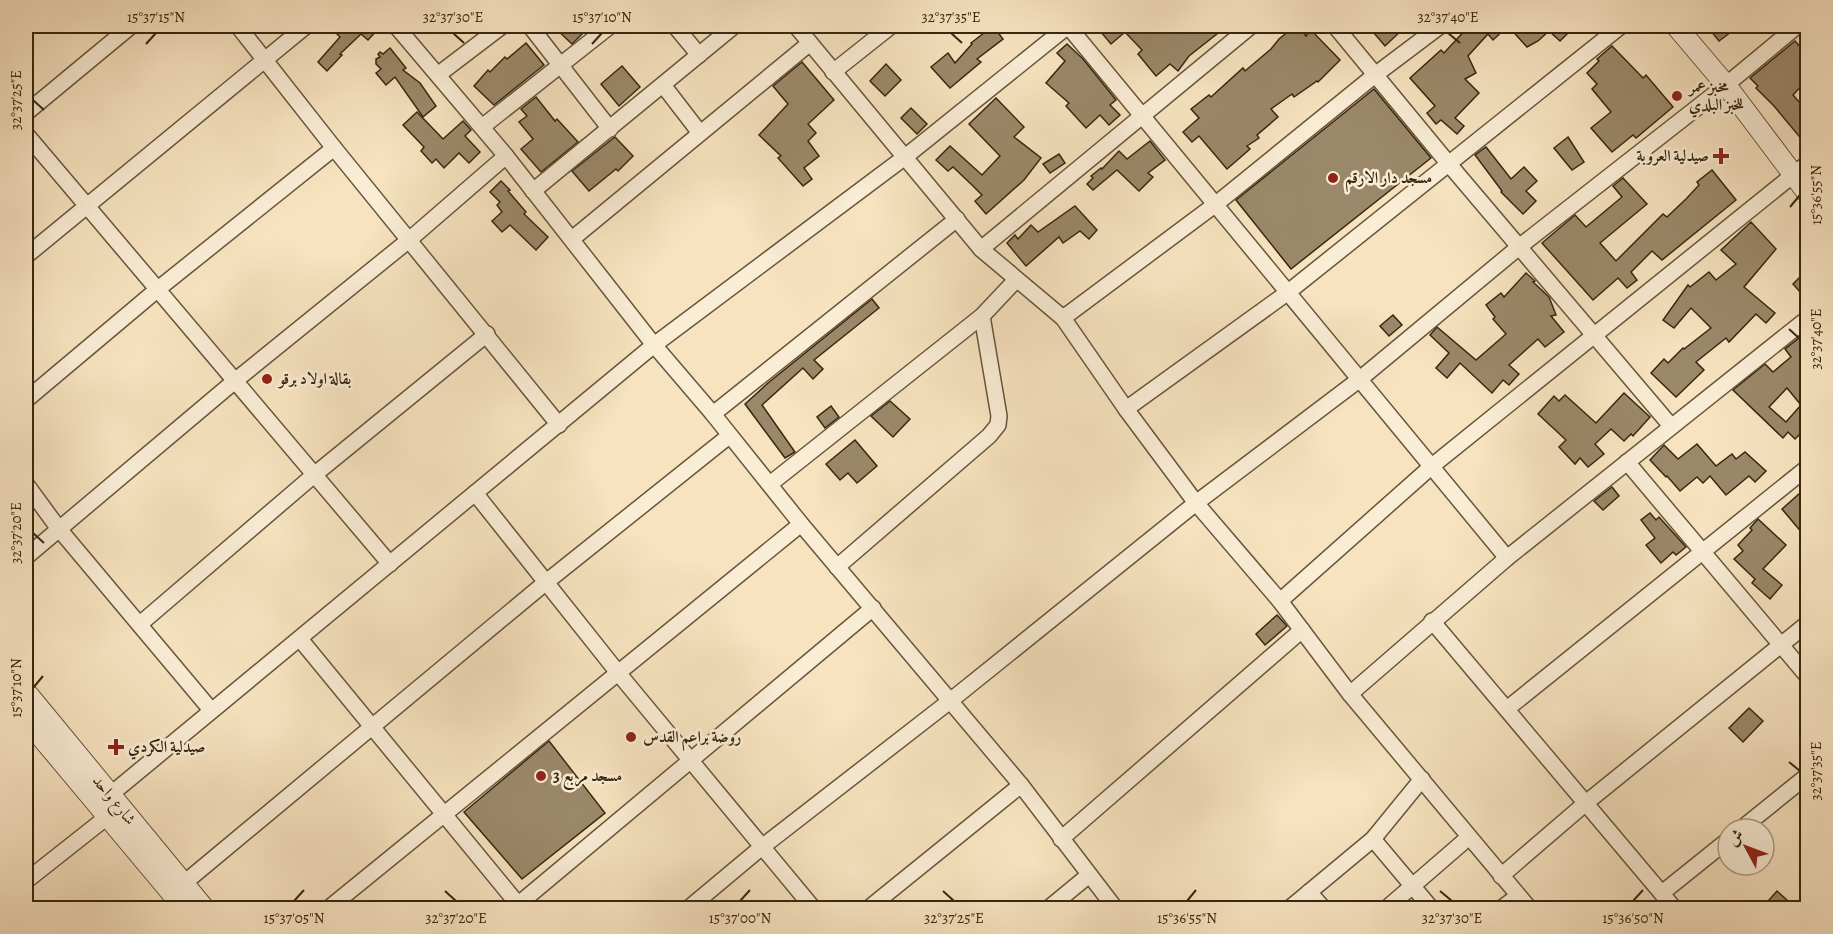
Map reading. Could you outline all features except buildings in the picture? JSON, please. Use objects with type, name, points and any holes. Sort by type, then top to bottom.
[{"type":"street","points":[[26,113],[131,26]]},
{"type":"street","points":[[238,26],[559,425]]},
{"type":"street","points":[[26,256],[306,26]]},
{"type":"street","points":[[396,26],[439,74],[506,156],[654,345],[713,414],[801,524],[1021,784],[1115,909]]},
{"type":"street","points":[[439,74],[502,26]]},
{"type":"street","points":[[530,26],[610,129]]},
{"type":"street","points":[[675,26],[699,55]]},
{"type":"street","points":[[533,191],[734,26]]},
{"type":"street","points":[[796,26],[981,249],[1063,318],[1126,409],[1196,503],[1280,601],[1350,694],[1529,909]]},
{"type":"street","points":[[833,72],[891,26]]},
{"type":"street","points":[[110,795],[654,345],[905,157],[1068,26],[1507,558]]},
{"type":"street","points":[[981,249],[1251,26]]},
{"type":"street","points":[[1335,26],[1671,426]]},
{"type":"street","points":[[1063,318],[1216,204],[1375,75],[1440,26]]},
{"type":"street","points":[[1126,409],[1287,293],[1621,26]]},
{"type":"street","points":[[1676,26],[1726,85],[1792,176],[1808,194]]},
{"type":"street","points":[[689,909],[762,847],[950,701],[1196,503],[1360,380],[1519,247],[1726,85],[1797,26]]},
{"type":"street","points":[[482,127],[560,65],[601,28]]},
{"type":"street","points":[[572,239],[810,43]]},
{"type":"street","points":[[663,85],[700,133]]},
{"type":"street","points":[[26,134],[390,564]]},
{"type":"street","points":[[26,400],[158,289],[334,148]]},
{"type":"street","points":[[26,557],[236,380],[409,240],[506,156]]},
{"type":"street","points":[[1280,601],[1432,466],[1808,163]]},
{"type":"street","points":[[713,414],[957,219]]},
{"type":"street","points":[[770,484],[982,316],[1016,280]]},
{"type":"street","points":[[837,567],[989,436],[998,425],[999,416],[982,316]]},
{"type":"street","points":[[1350,694],[1507,558],[1808,318]]},
{"type":"street","points":[[140,624],[314,475],[487,334]]},
{"type":"street","points":[[183,884],[545,583],[729,436]]},
{"type":"street","points":[[1627,462],[1808,677]]},
{"type":"street","points":[[1508,708],[1808,467]]},
{"type":"street","points":[[26,484],[59,529],[211,710]]},
{"type":"street","points":[[475,493],[545,583],[813,909]]},
{"type":"street","points":[[329,909],[801,524]]},
{"type":"street","points":[[300,639],[518,907],[873,609]]},
{"type":"street","points":[[1432,621],[1587,802],[1674,909]]},
{"type":"street","points":[[1501,876],[1587,802],[1808,623]]},
{"type":"street","points":[[1061,839],[1302,630]]},
{"type":"street","name":"شارع واحد","points":[[26,692],[110,795],[161,869],[184,909]]},
{"type":"street","name":"شارع واحد","points":[[28,728],[107,817],[161,869],[183,884],[204,909]]},
{"type":"street","points":[[1756,817],[1808,775]]},
{"type":"street","points":[[1290,909],[1372,838],[1422,779]]},
{"type":"street","points":[[869,909],[1021,784]]},
{"type":"street","points":[[26,881],[107,817]]},
{"type":"street","points":[[1387,909],[1469,837]]},
{"type":"street","points":[[1372,838],[1431,909]]},
{"type":"street","points":[[1662,893],[1716,850]]},
{"type":"street","points":[[1049,909],[1089,875]]},
{"type":"street","points":[[1309,892],[1323,909]]},
{"type":"street","points":[[1502,909],[1518,896]]},
{"type":"place","name":"مخبز عمر للخبز البلدي","points":[[1677,96]]},
{"type":"place","name":"صيدلية العروبة","points":[[1721,156]]},
{"type":"place","name":"مسجد دار الارقم","points":[[1333,178]]},
{"type":"place","name":"بقالة اولاد برقو","points":[[267,379]]},
{"type":"place","name":"روضة براعم القدس","points":[[631,737]]},
{"type":"place","name":"صيدلية الكردي","points":[[116,747]]},
{"type":"place","name":"مسجد مربع 3","points":[[541,776]]}]
